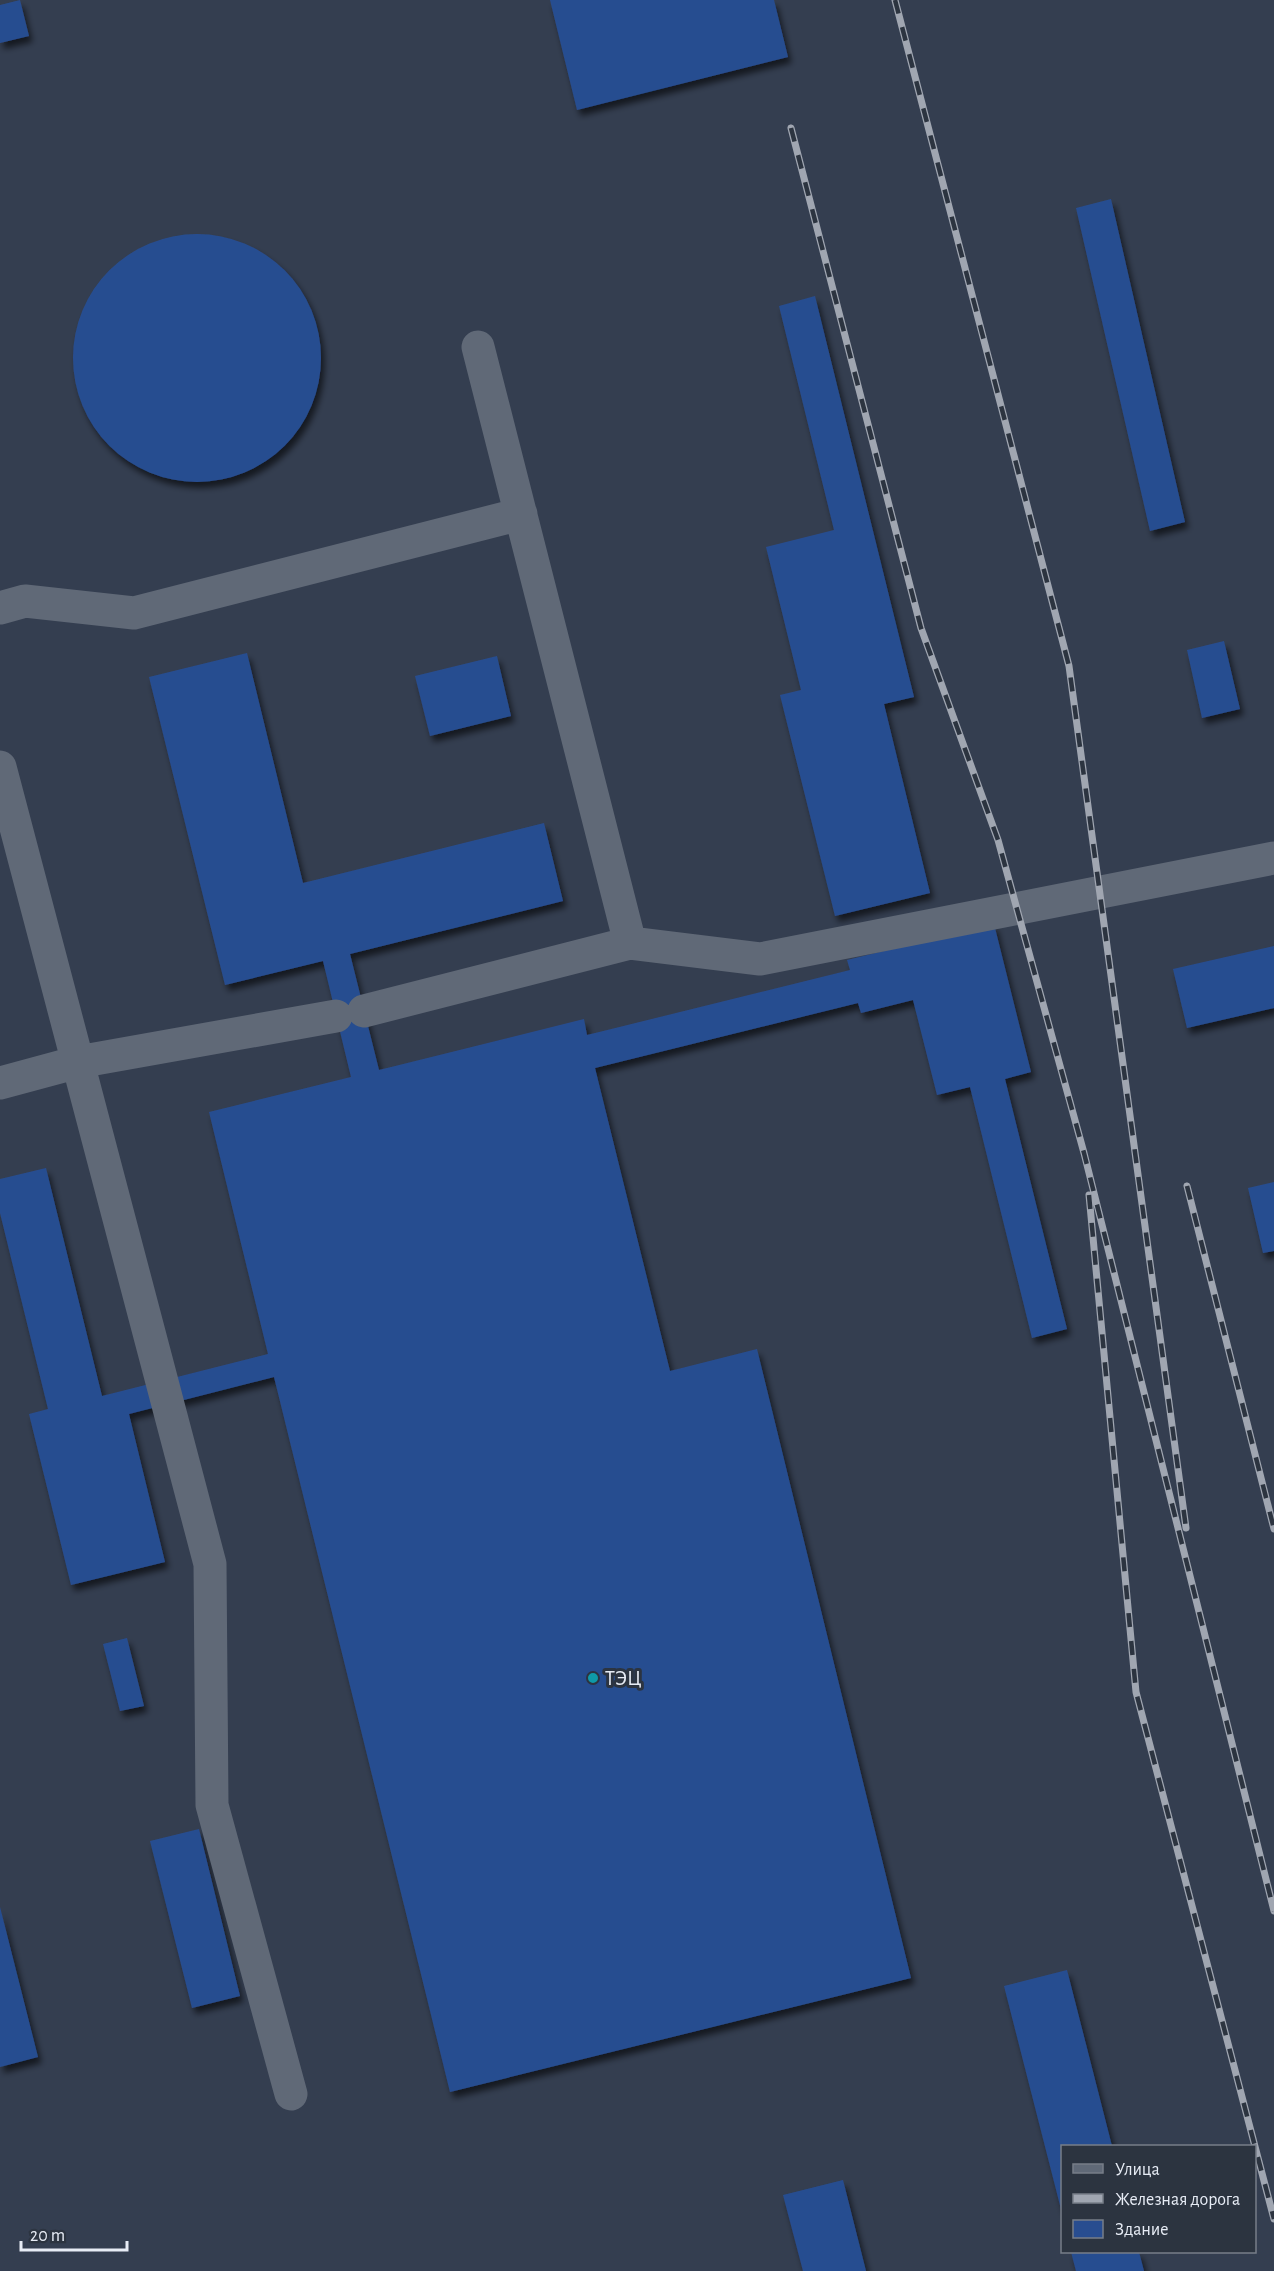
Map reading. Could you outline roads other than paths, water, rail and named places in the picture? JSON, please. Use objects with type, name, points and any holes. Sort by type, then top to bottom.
[{"type":"lane","points":[[478,347],[630,943]]},
{"type":"lane","points":[[0,608],[25,601],[134,613],[521,514]]},
{"type":"lane","points":[[0,767],[210,1564],[212,1805],[291,2094]]},
{"type":"lane","points":[[0,1083],[78,1062],[350,1014],[630,943],[760,959],[1274,858]]},
{"type":"railway","points":[[895,0],[1069,666],[1186,1528]]},
{"type":"railway","points":[[791,128],[921,628],[998,840],[1084,1153],[1274,1911]]},
{"type":"railway","points":[[1187,1186],[1274,1529]]},
{"type":"railway","points":[[1089,1195],[1136,1692],[1255,2145]]},
{"type":"railway","points":[[1256,2150],[1274,2219]]},
{"type":"place","name":"ТЭЦ","points":[[593,1678]]}]
